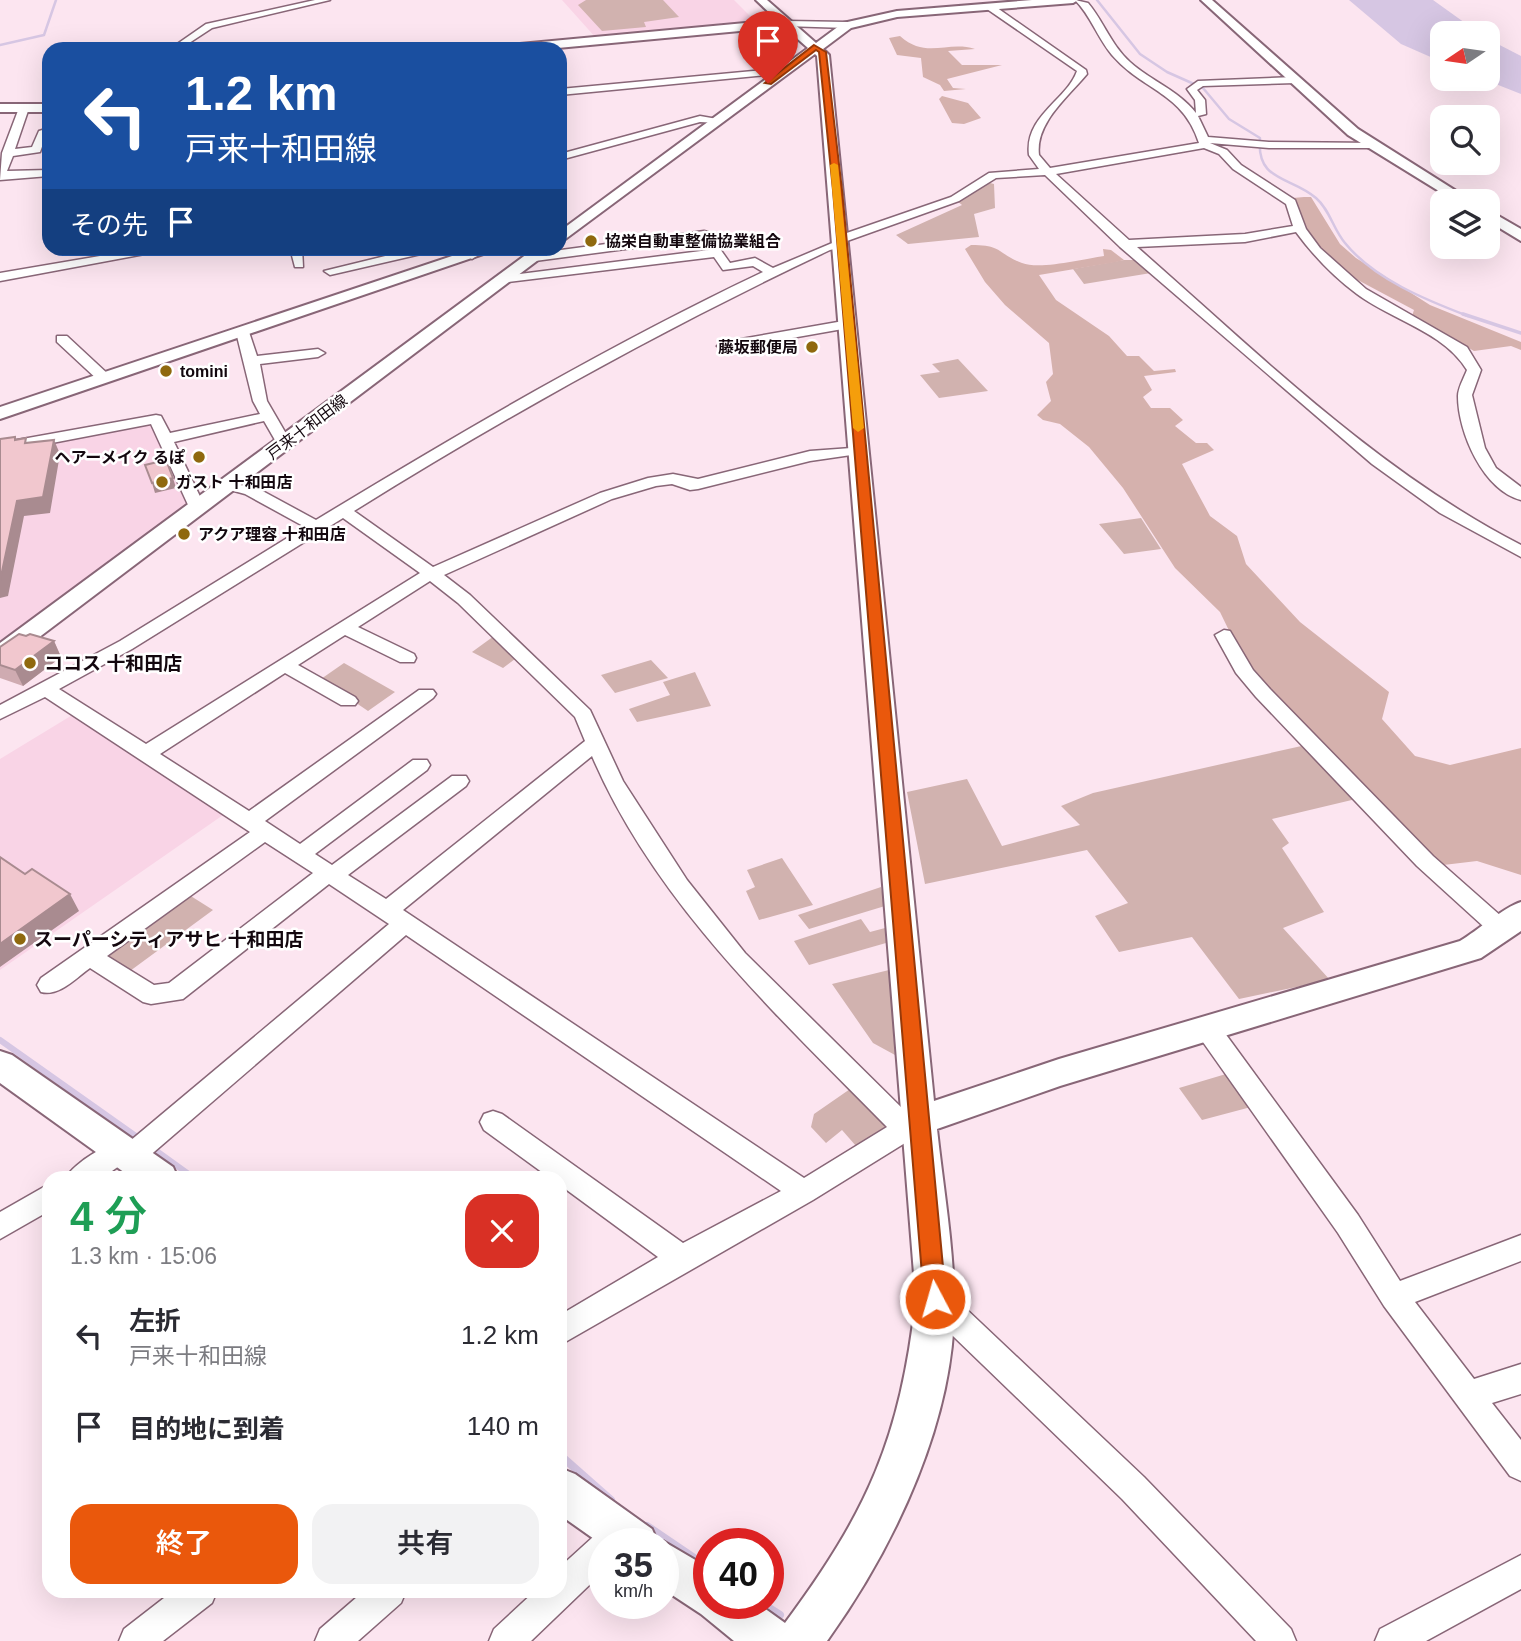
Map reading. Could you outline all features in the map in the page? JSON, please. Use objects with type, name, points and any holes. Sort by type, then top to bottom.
[{"type":"street","points":[[185,42],[209,26],[326,0]]},
{"type":"street","points":[[761,0],[823,55],[860,450],[911,1125],[935,1299],[931,1351],[909,1451],[865,1548],[800,1641]]},
{"type":"street","points":[[567,44],[786,23],[847,25],[884,15],[1005,3],[1073,0]]},
{"type":"street","points":[[1079,0],[1087,6],[1119,57],[1185,103],[1203,134],[1237,167],[1291,202],[1300,228],[1316,251],[1362,292],[1462,350],[1474,370],[1465,395],[1477,448],[1490,471],[1521,495]]},
{"type":"street","points":[[1206,0],[1353,132],[1446,189]]},
{"type":"street","points":[[990,6],[1081,70],[1082,74],[1053,105],[1033,147],[1034,157],[1048,172],[1124,244],[1382,467],[1454,515],[1521,552]]},
{"type":"street","points":[[567,233],[847,25]]},
{"type":"street","points":[[567,91],[660,80],[785,71]]},
{"type":"street","points":[[1203,134],[1200,100],[1192,89],[1196,85],[1295,80]]},
{"type":"street","points":[[0,108],[42,107]]},
{"type":"street","points":[[24,108],[0,176],[42,173]]},
{"type":"street","points":[[567,155],[700,119],[718,120]]},
{"type":"street","points":[[1203,134],[1213,142],[1258,145],[1374,145]]},
{"type":"street","points":[[0,713],[126,645],[482,425],[669,323],[826,247],[912,212],[955,199],[993,175],[1048,172],[1203,134]]},
{"type":"street","points":[[7,153],[36,150],[42,135]]},
{"type":"street","points":[[1500,223],[1521,236]]},
{"type":"street","points":[[1124,244],[1245,238],[1300,228]]},
{"type":"street","points":[[567,250],[704,235],[727,267],[754,262],[773,273]]},
{"type":"street","points":[[504,280],[717,253]]},
{"type":"street","points":[[73,256],[78,265]]},
{"type":"street","points":[[0,277],[127,256]]},
{"type":"street","points":[[298,256],[299,264]]},
{"type":"street","points":[[330,271],[380,262],[394,256]]},
{"type":"street","points":[[0,413],[243,332],[454,256]]},
{"type":"street","name":"戸来十和田線","points":[[0,655],[537,256]]},
{"type":"street","points":[[724,346],[849,324]]},
{"type":"street","points":[[243,332],[260,401],[284,444]]},
{"type":"street","points":[[62,339],[104,378]]},
{"type":"street","points":[[252,361],[318,353]]},
{"type":"street","points":[[166,439],[268,416]]},
{"type":"street","points":[[0,448],[156,419],[197,507]]},
{"type":"street","points":[[145,754],[433,574],[606,496],[654,481],[673,479],[690,485],[698,484],[810,456],[860,450]]},
{"type":"street","points":[[229,485],[251,491],[316,527]]},
{"type":"street","points":[[342,510],[464,599],[559,688],[583,714],[613,782],[679,886],[737,959],[911,1125]]},
{"type":"street","points":[[346,628],[407,658]]},
{"type":"street","points":[[567,1327],[682,1258],[804,1192],[911,1125],[1059,1073],[1470,950],[1511,922],[1425,861],[1262,693],[1245,673],[1224,635]]},
{"type":"street","points":[[286,666],[348,701]]},
{"type":"street","points":[[45,688],[396,918],[804,1192]]},
{"type":"street","points":[[50,985],[426,694]]},
{"type":"street","points":[[93,1171],[137,1148],[596,742]]},
{"type":"street","points":[[299,855],[420,765]]},
{"type":"street","points":[[89,956],[151,995],[176,992],[459,780]]},
{"type":"street","points":[[1207,1028],[1348,1224],[1394,1297],[1521,1465]]},
{"type":"street","points":[[0,1065],[137,1148],[155,1171]]},
{"type":"street","points":[[494,1122],[562,1171]]},
{"type":"street","points":[[567,1175],[682,1258]]},
{"type":"street","points":[[0,1227],[42,1200]]},
{"type":"street","points":[[1394,1297],[1521,1248]]},
{"type":"street","points":[[935,1299],[1133,1488],[1279,1641]]},
{"type":"street","points":[[1469,1395],[1521,1379]]},
{"type":"street","points":[[567,1496],[602,1528]]},
{"type":"street","points":[[567,1583],[588,1566]]},
{"type":"street","points":[[1392,1641],[1521,1571]]},
{"type":"street","points":[[136,1641],[191,1598]]},
{"type":"street","points":[[332,1641],[381,1598]]},
{"type":"street","points":[[506,1641],[551,1598]]},
{"type":"street","points":[[741,1619],[772,1641]]},
{"type":"shaded area","points":[[562,0],[734,0],[758,24],[596,38]]},
{"type":"shaded area","points":[[586,0],[663,0],[679,17],[644,22],[646,27],[602,31],[578,5]]},
{"type":"shaded area","points":[[1349,0],[1433,0],[1462,21],[1430,21],[1430,57],[1401,44]]},
{"type":"shaded area","points":[[900,36],[919,47],[975,49],[948,51],[962,65],[1002,65],[947,79],[953,88],[966,89],[944,91],[940,85],[923,77],[921,58],[897,55],[889,38]]},
{"type":"shaded area","points":[[1500,45],[1521,56],[1521,94],[1500,86]]},
{"type":"shaded area","points":[[942,96],[968,103],[981,118],[964,124],[952,123],[939,99]]},
{"type":"shaded area","points":[[990,183],[994,184],[995,208],[974,214],[979,237],[908,244],[896,235],[962,205],[957,201]]},
{"type":"shaded area","points":[[1311,197],[1340,244],[1356,258],[1430,305],[1521,342],[1521,350],[1511,346],[1474,351],[1412,316],[1414,310],[1354,278],[1316,248],[1293,198]]},
{"type":"shaded area","points":[[971,245],[995,248],[1014,260],[1030,265],[1050,265],[1104,256],[1103,249],[1111,250],[1124,260],[1039,275],[1056,300],[1109,336],[1127,356],[1139,356],[1154,371],[1175,369],[1176,372],[1144,376],[1152,390],[1143,397],[1151,408],[1170,408],[1183,420],[1175,426],[1196,443],[1207,443],[1214,450],[1182,464],[1210,516],[1237,536],[1246,564],[1300,622],[1389,692],[1382,719],[1415,756],[1450,765],[1521,748],[1521,875],[1477,861],[1435,866],[1251,676],[1220,612],[1175,568],[1123,488],[1089,447],[1060,424],[1043,420],[1037,415],[1051,401],[1046,382],[1053,374],[1049,343],[1005,305],[985,282],[965,249]]},
{"type":"shaded area","points":[[1136,260],[1151,273],[1084,284],[1073,269]]},
{"type":"shaded area","points":[[958,359],[988,391],[939,398],[920,375],[940,372],[932,364]]},
{"type":"shaded area","points":[[146,424],[153,425],[188,502],[0,643],[0,450]]},
{"type":"shaded area","points":[[1141,518],[1161,549],[1124,554],[1099,524]]},
{"type":"shaded area","points":[[494,636],[519,656],[503,668],[472,652]]},
{"type":"shaded area","points":[[651,660],[668,678],[615,693],[601,675]]},
{"type":"shaded area","points":[[344,663],[395,692],[368,711],[321,679]]},
{"type":"shaded area","points":[[695,672],[711,706],[637,722],[629,709],[670,695],[663,682]]},
{"type":"shaded area","points":[[74,714],[226,813],[0,970],[0,759]]},
{"type":"shaded area","points":[[1306,745],[1356,799],[1272,819],[1289,843],[1282,848],[1324,912],[1283,928],[1330,980],[1239,999],[1192,937],[1119,952],[1095,916],[1128,903],[1087,850],[925,884],[907,792],[967,779],[1002,846],[1080,825],[1061,806],[1093,793]]},
{"type":"shaded area","points":[[782,858],[813,905],[759,920],[746,891],[755,887],[747,870]]},
{"type":"shaded area","points":[[881,887],[885,906],[809,929],[798,915]]},
{"type":"shaded area","points":[[186,893],[213,910],[130,971],[104,953]]},
{"type":"shaded area","points":[[861,919],[870,932],[885,928],[886,943],[809,965],[794,941]]},
{"type":"shaded area","points":[[889,970],[895,1055],[873,1043],[832,984]]},
{"type":"shaded area","points":[[1226,1074],[1251,1107],[1202,1120],[1179,1088]]},
{"type":"shaded area","points":[[853,1087],[893,1126],[856,1146],[842,1130],[826,1143],[811,1127],[814,1114]]},
{"type":"building","points":[[15,437],[15,440],[26,438],[25,443],[54,440],[43,497],[17,501],[0,581],[0,439]]},
{"type":"building","points":[[166,460],[173,478],[152,483],[145,465]]},
{"type":"building","points":[[19,634],[30,634],[54,641],[15,670],[0,665],[0,647]]},
{"type":"building","points":[[0,857],[25,874],[32,869],[70,894],[0,944]]},
{"type":"waterway","points":[[0,45],[44,35],[56,0]]},
{"type":"waterway","points":[[1097,0],[1140,54],[1167,72],[1203,88],[1229,119],[1260,138],[1260,152],[1269,171],[1316,198],[1325,208],[1341,238],[1357,256],[1402,287],[1468,316]]},
{"type":"waterway","points":[[1463,314],[1521,333]]},
{"type":"waterway","points":[[0,1040],[140,1139]]},
{"type":"waterway","points":[[151,1147],[184,1171]]},
{"type":"waterway","points":[[567,1461],[611,1500]]},
{"type":"waterway","points":[[647,1526],[693,1557]]},
{"type":"slow traffic","points":[[834,165],[858,428]]},
{"type":"place","name":"協栄自動車整備協業組合","points":[[591,241]]},
{"type":"place","name":"藤坂郵便局","points":[[812,347]]},
{"type":"place","name":"tomini","points":[[166,371]]},
{"type":"place","name":"ヘアーメイク るぽ","points":[[199,457]]},
{"type":"place","name":"ガスト 十和田店","points":[[162,482]]},
{"type":"place","name":"アクア理容 十和田店","points":[[184,534]]},
{"type":"place","name":"ココス 十和田店","points":[[30,663]]},
{"type":"place","name":"スーパーシティアサヒ 十和田店","points":[[20,939]]},
{"type":"route","points":[[768,83],[816,47],[822,52],[872,571],[907,1007],[935,1299]]}]
